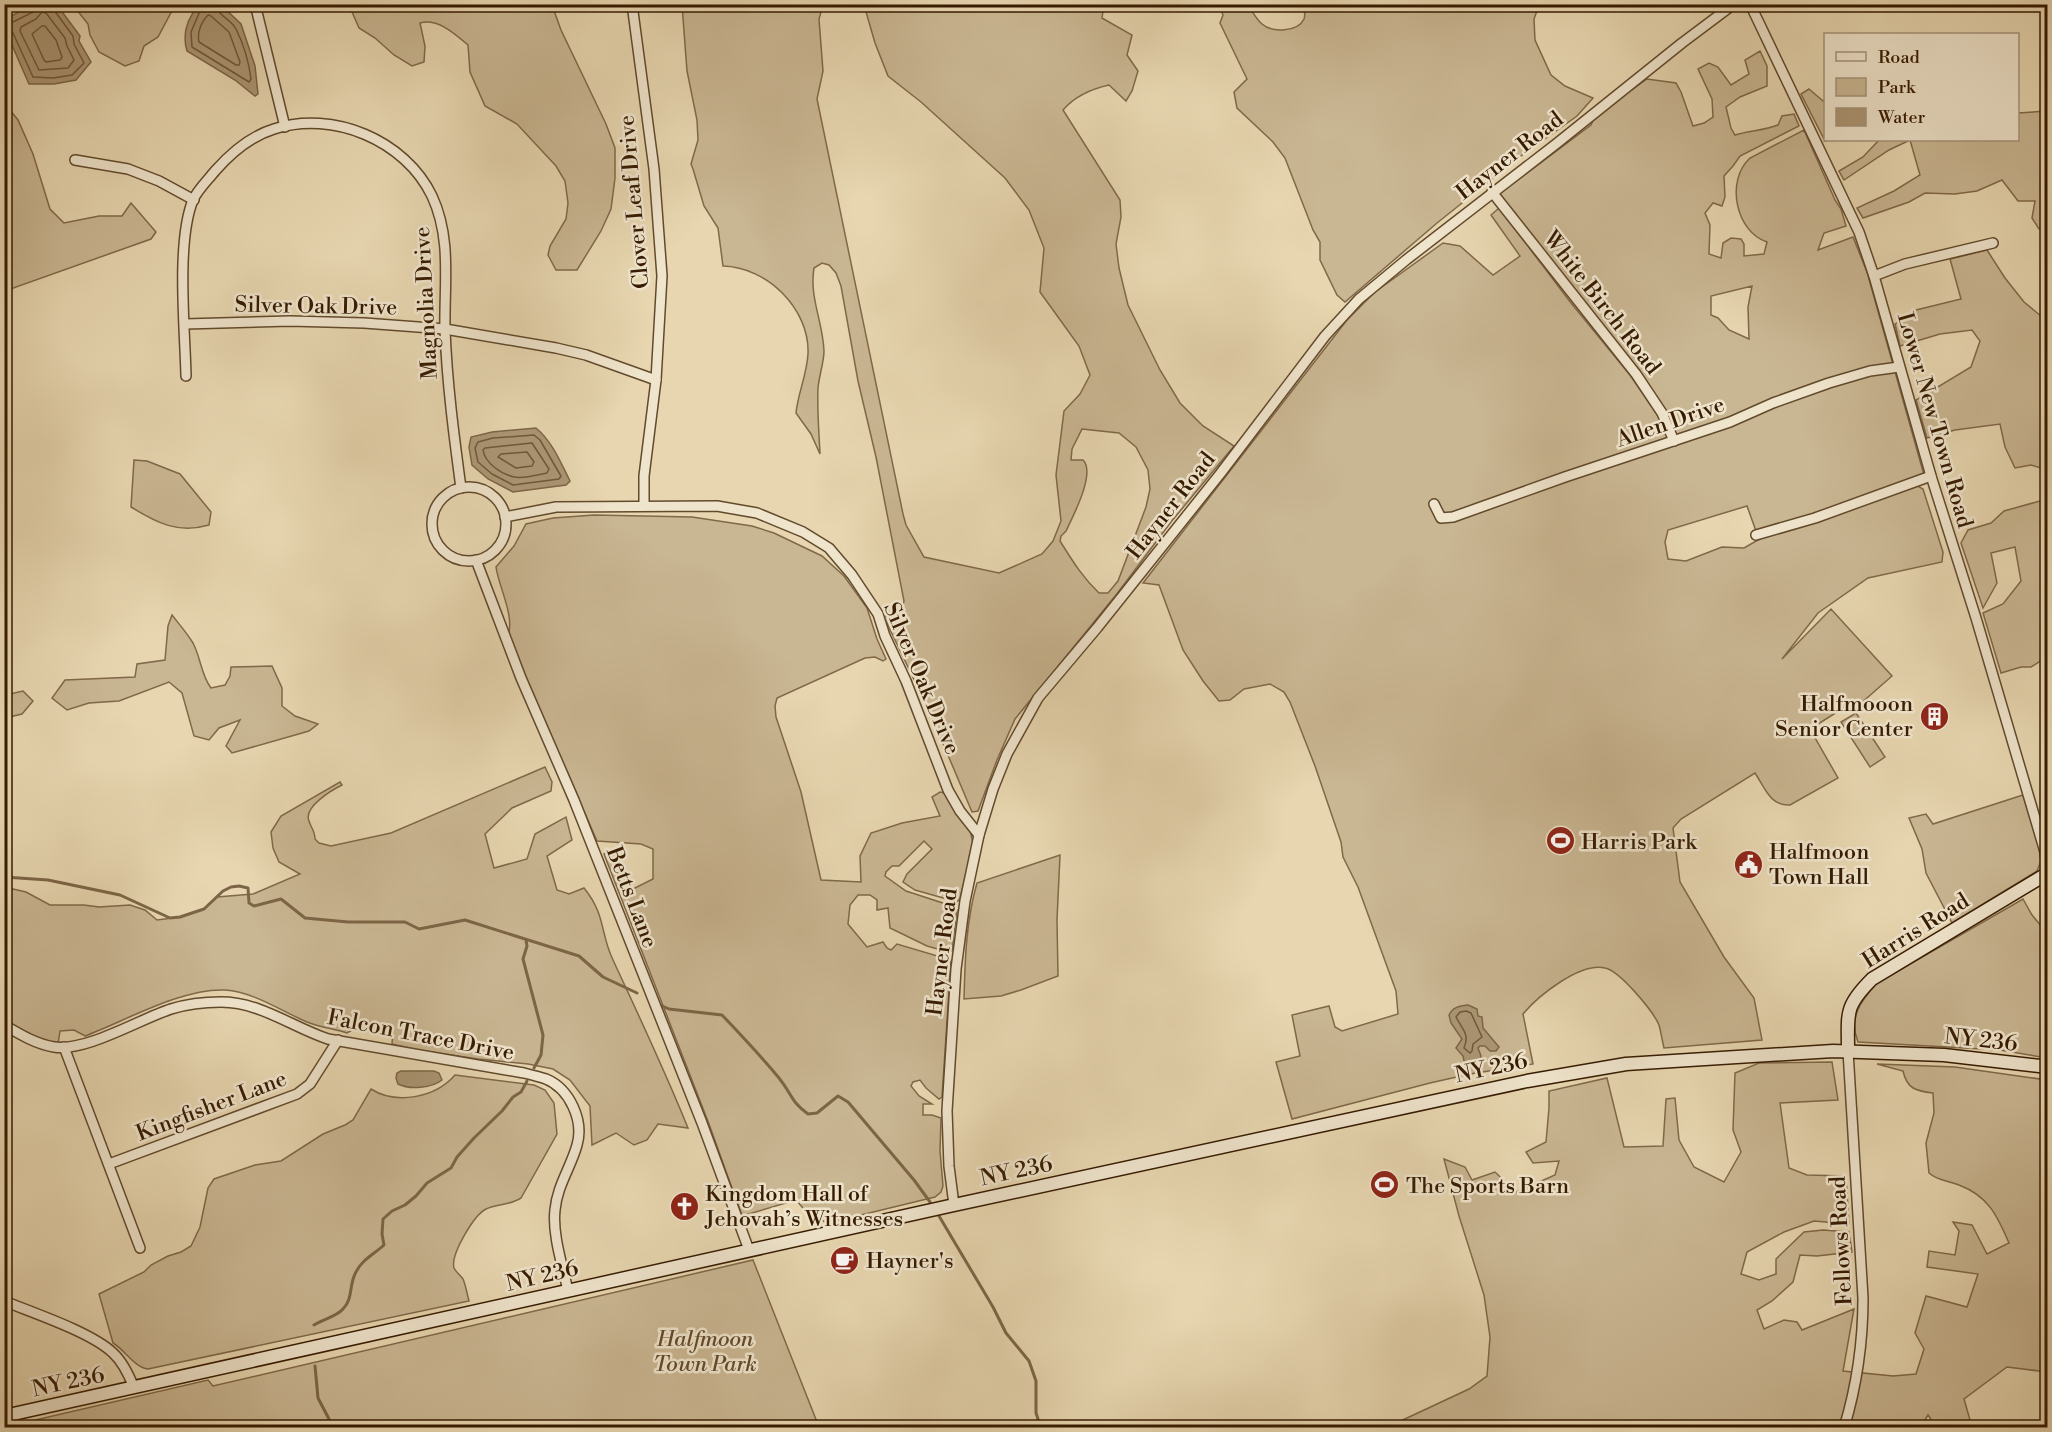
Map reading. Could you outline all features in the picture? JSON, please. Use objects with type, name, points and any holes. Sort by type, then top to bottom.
[{"type":"main road","name":"Harris Road","points":[[1848,1051],[1847,1019],[1856,995],[1872,979],[2048,873]]},
{"type":"main road","name":"NY 236","points":[[4,1416],[954,1205],[1527,1081],[1626,1064],[1848,1051],[1944,1055],[2048,1067]]},
{"type":"street","points":[[255,4],[285,127]]},
{"type":"street","name":"Clover Leaf Drive","points":[[632,4],[654,169],[662,276],[656,380],[644,476],[644,505]]},
{"type":"street","name":"Hayner Road","points":[[954,1205],[949,1166],[947,1111],[956,969],[965,901],[979,836],[1007,754],[1038,698],[1098,628],[1220,474],[1325,336],[1359,299],[1492,192],[1734,4]]},
{"type":"street","name":"Lower New Town Road","points":[[1750,4],[1859,232],[2048,862]]},
{"type":"street","name":"Magnolia Drive","points":[[186,376],[185,233],[194,200],[224,161],[249,141],[274,129],[285,127],[307,124],[340,125],[373,138],[397,152],[417,172],[431,194],[441,218],[444,235],[445,329],[450,405],[461,488]]},
{"type":"street","points":[[75,160],[128,169],[159,181],[194,200]]},
{"type":"street","name":"White Birch Road","points":[[1492,192],[1636,374],[1662,413],[1674,441]]},
{"type":"street","points":[[1874,276],[1905,264],[1993,243]]},
{"type":"street","name":"Silver Oak Drive","points":[[185,324],[290,321],[364,323],[445,329],[576,353],[656,380]]},
{"type":"street","name":"Allen Drive","points":[[1434,504],[1441,518],[1454,517],[1564,477],[1732,421],[1773,403],[1829,383],[1870,371],[1899,367]]},
{"type":"street","points":[[1756,535],[1815,518],[1931,476]]},
{"type":"street","points":[[461,488],[476,488],[486,492],[495,498],[505,517],[502,539],[496,548],[488,556],[476,560],[466,561],[446,553],[433,534],[432,524],[438,503],[445,495],[461,488]]},
{"type":"street","name":"Silver Oak Drive","points":[[505,517],[556,507],[717,506],[757,513],[803,532],[829,548],[852,575],[878,614],[948,790],[979,836]]},
{"type":"street","name":"Betts Lane","points":[[476,560],[521,678],[574,800],[702,1123],[749,1250]]},
{"type":"street","name":"Falcon Trace Drive","points":[[4,1025],[36,1043],[57,1048],[81,1045],[171,1009],[193,1004],[241,1003],[280,1018],[305,1031],[338,1040],[524,1073],[548,1080],[573,1104],[579,1129],[578,1144],[559,1191],[555,1209],[555,1224],[568,1291]]},
{"type":"street","name":"Kingfisher Lane","points":[[109,1164],[297,1094],[310,1084],[338,1040]]},
{"type":"street","points":[[64,1047],[140,1248]]},
{"type":"street","name":"Fellows Road","points":[[1844,1428],[1859,1365],[1863,1298],[1848,1051]]},
{"type":"street","points":[[4,1300],[102,1344],[118,1358],[134,1388]]},
{"type":"green space","points":[[73,5],[175,5],[158,37],[144,46],[139,61],[125,66],[99,52],[90,35],[88,24]]},
{"type":"green space","points":[[349,5],[552,5],[561,30],[606,124],[615,148],[615,178],[611,209],[601,231],[577,270],[556,270],[548,255],[550,246],[566,219],[568,203],[565,181],[556,166],[517,124],[485,106],[470,72],[468,45],[440,25],[420,23],[425,46],[424,62],[412,66],[359,28]]},
{"type":"green space","points":[[682,5],[823,5],[819,19],[823,71],[817,99],[906,525],[924,557],[999,573],[1042,554],[1053,541],[1061,521],[1056,475],[1064,411],[1080,394],[1090,375],[1079,346],[1040,292],[1044,248],[1029,210],[1005,178],[921,102],[888,76],[864,5],[1104,5],[1102,18],[1132,35],[1127,55],[1138,71],[1132,91],[1126,101],[1109,85],[1084,94],[1063,110],[1120,200],[1121,217],[1116,244],[1119,268],[1128,305],[1160,370],[1180,403],[1203,426],[1234,446],[1015,719],[978,811],[972,812],[931,715],[884,617],[887,615],[899,619],[904,601],[876,457],[858,381],[841,286],[836,273],[829,265],[822,263],[814,268],[813,289],[824,351],[818,388],[820,454],[811,434],[796,413],[808,354],[807,337],[802,321],[794,307],[770,282],[739,268],[723,266],[718,228],[704,206],[691,164],[698,140],[697,120],[687,71]],"holes":[[[1082,429],[1119,433],[1136,447],[1148,470],[1150,489],[1146,507],[1118,581],[1108,593],[1099,593],[1082,575],[1060,541],[1082,495],[1087,474],[1083,460],[1071,460],[1072,449]]]},
{"type":"green space","points":[[1219,5],[1248,5],[1266,27],[1284,30],[1301,23],[1305,15],[1303,5],[1539,5],[1534,19],[1535,40],[1551,75],[1565,86],[1593,98],[1577,116],[1521,156],[1437,223],[1345,302],[1337,295],[1320,260],[1320,242],[1313,230],[1285,158],[1273,142],[1237,108],[1234,92],[1247,79],[1220,23],[1223,15]]},
{"type":"green space","points":[[1760,51],[1767,66],[1767,86],[1740,97],[1726,107],[1735,135],[1778,125],[1782,116],[1794,114],[1799,126],[1740,156],[1724,176],[1725,197],[1722,206],[1713,203],[1705,213],[1710,225],[1709,254],[1721,258],[1723,243],[1731,238],[1741,239],[1744,244],[1744,256],[1764,254],[1767,242],[1756,236],[1741,217],[1736,192],[1738,179],[1742,168],[1750,158],[1804,130],[1841,209],[1846,226],[1824,233],[1818,250],[1853,237],[1867,272],[1924,475],[1820,513],[1756,531],[1747,506],[1668,530],[1665,542],[1668,559],[1686,561],[1722,547],[1744,548],[1765,536],[1916,485],[1923,489],[1943,552],[1942,562],[1868,578],[1818,613],[1782,659],[1831,609],[1892,676],[1851,712],[1845,707],[1810,729],[1838,778],[1790,805],[1783,805],[1765,790],[1755,773],[1681,819],[1673,828],[1680,882],[1724,957],[1754,998],[1762,1040],[1664,1048],[1659,1025],[1635,992],[1611,971],[1605,968],[1595,968],[1584,970],[1560,982],[1523,1014],[1533,1064],[1430,1083],[1292,1119],[1276,1062],[1300,1056],[1292,1015],[1329,1006],[1335,1027],[1342,1031],[1398,1014],[1396,991],[1358,887],[1343,857],[1341,842],[1315,766],[1284,692],[1270,684],[1244,689],[1230,700],[1219,701],[1183,650],[1159,585],[1143,583],[1347,320],[1375,292],[1443,243],[1460,246],[1493,275],[1520,256],[1491,215],[1499,208],[1571,303],[1630,375],[1660,419],[1656,397],[1640,371],[1499,194],[1591,125],[1595,116],[1647,79],[1676,83],[1693,126],[1704,123],[1713,117],[1712,99],[1698,69],[1709,63],[1718,67],[1731,85],[1749,74],[1745,60]],"holes":[[[1752,286],[1748,307],[1749,339],[1729,330],[1718,318],[1711,315],[1711,296]]]},
{"type":"green space","points":[[1809,89],[1824,100],[1824,139],[1801,94]]},
{"type":"green space","points":[[5,104],[18,120],[33,154],[50,209],[64,223],[99,216],[122,216],[131,203],[156,232],[151,239],[5,291]]},
{"type":"green space","points":[[2047,111],[2047,227],[2039,229],[2032,218],[2035,201],[2018,201],[2002,180],[1977,191],[1955,194],[1925,193],[1909,202],[1863,218],[1857,208],[1894,191],[1920,175],[1910,141],[2019,141],[2019,113]]},
{"type":"green space","points":[[1878,141],[1908,141],[1889,150],[1844,180],[1839,171],[1863,157]]},
{"type":"green space","points":[[1987,250],[2024,302],[2047,321],[2047,470],[2031,465],[2015,468],[2005,447],[2000,424],[1955,430],[1927,438],[1916,400],[1971,367],[1980,341],[1972,330],[1940,334],[1900,346],[1895,324],[1916,310],[1961,299],[1950,259]]},
{"type":"green space","points":[[134,460],[147,461],[180,474],[211,512],[209,525],[187,528],[168,525],[131,507]]},
{"type":"green space","points":[[2047,499],[2047,657],[2031,667],[2021,667],[2001,673],[1983,613],[2003,604],[2021,581],[2015,547],[1991,553],[1997,583],[1983,608],[1961,543],[1968,530],[1991,523],[2004,511]]},
{"type":"green space","points":[[594,515],[692,517],[752,526],[774,533],[822,556],[844,576],[867,608],[886,659],[883,661],[875,657],[865,658],[777,698],[776,717],[801,792],[821,880],[861,882],[860,856],[871,833],[902,823],[940,816],[932,797],[940,792],[945,793],[956,813],[970,830],[973,843],[960,899],[957,902],[915,890],[903,882],[907,874],[932,849],[924,841],[899,866],[892,866],[885,876],[906,891],[955,907],[957,910],[952,951],[927,946],[890,928],[888,908],[877,910],[877,900],[870,895],[858,895],[850,905],[848,924],[867,947],[883,942],[891,950],[897,944],[951,960],[942,1097],[939,1099],[920,1080],[913,1082],[911,1086],[919,1096],[932,1104],[923,1104],[923,1115],[941,1118],[940,1151],[943,1186],[941,1192],[935,1197],[828,1223],[810,1216],[796,1200],[742,1216],[709,1124],[604,854],[609,850],[613,851],[618,858],[629,891],[653,879],[653,849],[641,844],[597,841],[508,636],[510,620],[496,567],[514,546],[526,524],[553,518]]},
{"type":"green space","points":[[172,615],[193,643],[205,678],[211,688],[225,685],[230,676],[231,667],[272,666],[282,688],[282,706],[295,716],[318,724],[309,731],[232,753],[226,746],[240,720],[219,728],[209,740],[194,736],[182,693],[169,682],[119,701],[89,703],[67,710],[52,698],[65,680],[135,677],[137,664],[165,660],[168,626]]},
{"type":"green space","points":[[23,691],[33,701],[22,714],[5,718],[5,695]]},
{"type":"green space","points":[[1856,713],[1885,757],[1870,767],[1841,722]]},
{"type":"green space","points":[[545,767],[552,782],[551,791],[512,808],[485,834],[494,868],[527,859],[535,834],[566,817],[572,840],[547,856],[557,890],[569,894],[584,888],[596,907],[613,960],[688,1128],[658,1124],[647,1140],[634,1145],[616,1133],[592,1145],[590,1106],[570,1080],[553,1069],[418,1050],[392,1044],[393,1032],[368,1021],[347,1033],[312,1024],[257,998],[236,991],[208,991],[191,994],[85,1036],[74,1030],[60,1031],[58,1044],[29,1035],[5,1022],[4,887],[26,892],[50,905],[99,907],[130,905],[145,910],[157,920],[180,917],[204,909],[217,897],[253,894],[300,874],[279,862],[273,848],[271,832],[281,816],[340,782],[342,785],[314,805],[308,816],[315,839],[319,843],[331,846],[391,833]]},
{"type":"green space","points":[[2023,795],[2039,848],[2041,861],[2037,871],[1952,923],[1926,873],[1922,849],[1909,818],[1926,814],[1933,824]]},
{"type":"green space","points":[[1060,855],[1057,920],[1058,976],[1001,996],[964,999],[968,926],[977,883]]},
{"type":"green space","points":[[2023,899],[2032,915],[2047,933],[2047,1058],[2000,1050],[1858,1042],[1854,1025],[1855,1017],[1861,1003],[1877,983]]},
{"type":"green space","points":[[1832,1062],[1838,1100],[1780,1103],[1789,1168],[1807,1175],[1846,1176],[1849,1224],[1814,1221],[1784,1232],[1747,1252],[1741,1274],[1759,1280],[1776,1274],[1776,1259],[1804,1232],[1823,1230],[1849,1232],[1852,1252],[1817,1256],[1800,1255],[1793,1282],[1772,1301],[1757,1310],[1764,1329],[1784,1320],[1797,1322],[1802,1330],[1854,1309],[1843,1371],[1893,1376],[1916,1374],[1924,1349],[1915,1333],[1926,1296],[1967,1307],[1978,1274],[1927,1267],[1929,1251],[1955,1255],[1959,1231],[1953,1222],[1972,1225],[1987,1254],[2009,1243],[1996,1215],[1984,1201],[1969,1190],[1929,1173],[1926,1143],[1934,1113],[1933,1093],[1913,1088],[1907,1082],[1903,1071],[1877,1064],[1955,1067],[2047,1080],[2047,1372],[2007,1367],[1964,1399],[1972,1427],[1936,1427],[1928,1415],[1920,1428],[1769,1428],[1750,1421],[1741,1428],[1384,1428],[1469,1389],[1487,1376],[1490,1337],[1484,1295],[1444,1159],[1465,1167],[1472,1180],[1495,1172],[1516,1192],[1555,1175],[1559,1161],[1533,1163],[1526,1152],[1546,1142],[1549,1091],[1607,1078],[1624,1147],[1663,1146],[1666,1099],[1675,1098],[1679,1140],[1694,1167],[1724,1182],[1741,1152],[1733,1130],[1735,1073],[1759,1063]]},
{"type":"green space","points":[[455,1075],[534,1085],[545,1090],[554,1103],[557,1134],[521,1198],[486,1209],[475,1219],[459,1245],[454,1268],[463,1279],[469,1301],[148,1369],[139,1366],[113,1343],[99,1294],[191,1246],[200,1227],[208,1188],[214,1179],[255,1165],[281,1161],[323,1134],[345,1125],[353,1120],[371,1089],[392,1097],[415,1097],[437,1089]]},
{"type":"green space","name":"Halfmoon Town Park","points":[[753,1260],[819,1427],[5,1427],[208,1380],[213,1386]]},
{"type":"water","points":[[33,5],[57,5],[80,36],[79,41],[91,62],[76,80],[54,84],[29,84],[5,29],[5,22],[7,18]]},
{"type":"water","points":[[221,5],[241,24],[255,66],[258,94],[255,96],[235,80],[187,51],[185,33],[188,21],[198,6]]},
{"type":"water","points":[[536,428],[547,439],[560,460],[570,481],[566,485],[513,492],[488,479],[472,465],[469,447],[471,437],[492,432]]},
{"type":"water","points":[[1468,1005],[1477,1009],[1478,1016],[1482,1017],[1483,1028],[1499,1047],[1496,1051],[1490,1051],[1485,1046],[1480,1046],[1478,1048],[1480,1060],[1467,1063],[1456,1048],[1462,1039],[1451,1023],[1449,1015],[1457,1007]]},
{"type":"water","points":[[434,1071],[439,1073],[442,1080],[427,1086],[403,1086],[398,1084],[396,1078],[397,1073]]},
{"type":"waterway","points":[[4,877],[48,880],[120,895],[170,918],[204,909],[223,891],[239,886],[248,888],[249,903],[254,906],[281,899],[305,918],[348,922],[405,922],[419,929],[465,920],[579,956],[603,977],[637,993]]},
{"type":"waterway","points":[[526,940],[527,946],[523,959],[543,1035],[541,1055],[534,1068]]},
{"type":"waterway","points":[[660,1005],[669,1009],[722,1015],[765,1062],[794,1101],[808,1114],[817,1113],[838,1096],[848,1102],[930,1202]]},
{"type":"waterway","points":[[314,1325],[337,1314],[346,1305],[358,1269],[364,1261],[384,1245],[383,1219],[392,1211],[405,1205],[427,1183],[451,1168],[457,1157],[513,1097],[521,1092],[527,1081]]},
{"type":"waterway","points":[[939,1216],[1006,1333],[1029,1361],[1036,1381],[1036,1413],[1041,1428]]},
{"type":"waterway","points":[[315,1366],[318,1398],[335,1428]]},
{"type":"place","name":"Halfmooon Senior Center","points":[[1934,716]]},
{"type":"place","name":"Harris Park","points":[[1560,841]]},
{"type":"place","name":"Halfmoon Town Hall","points":[[1748,864]]},
{"type":"place","name":"The Sports Barn","points":[[1385,1185]]},
{"type":"place","name":"Kingdom Hall of Jehovah’s Witnesses","points":[[684,1206]]},
{"type":"place","name":"Hayner's","points":[[845,1260]]}]
